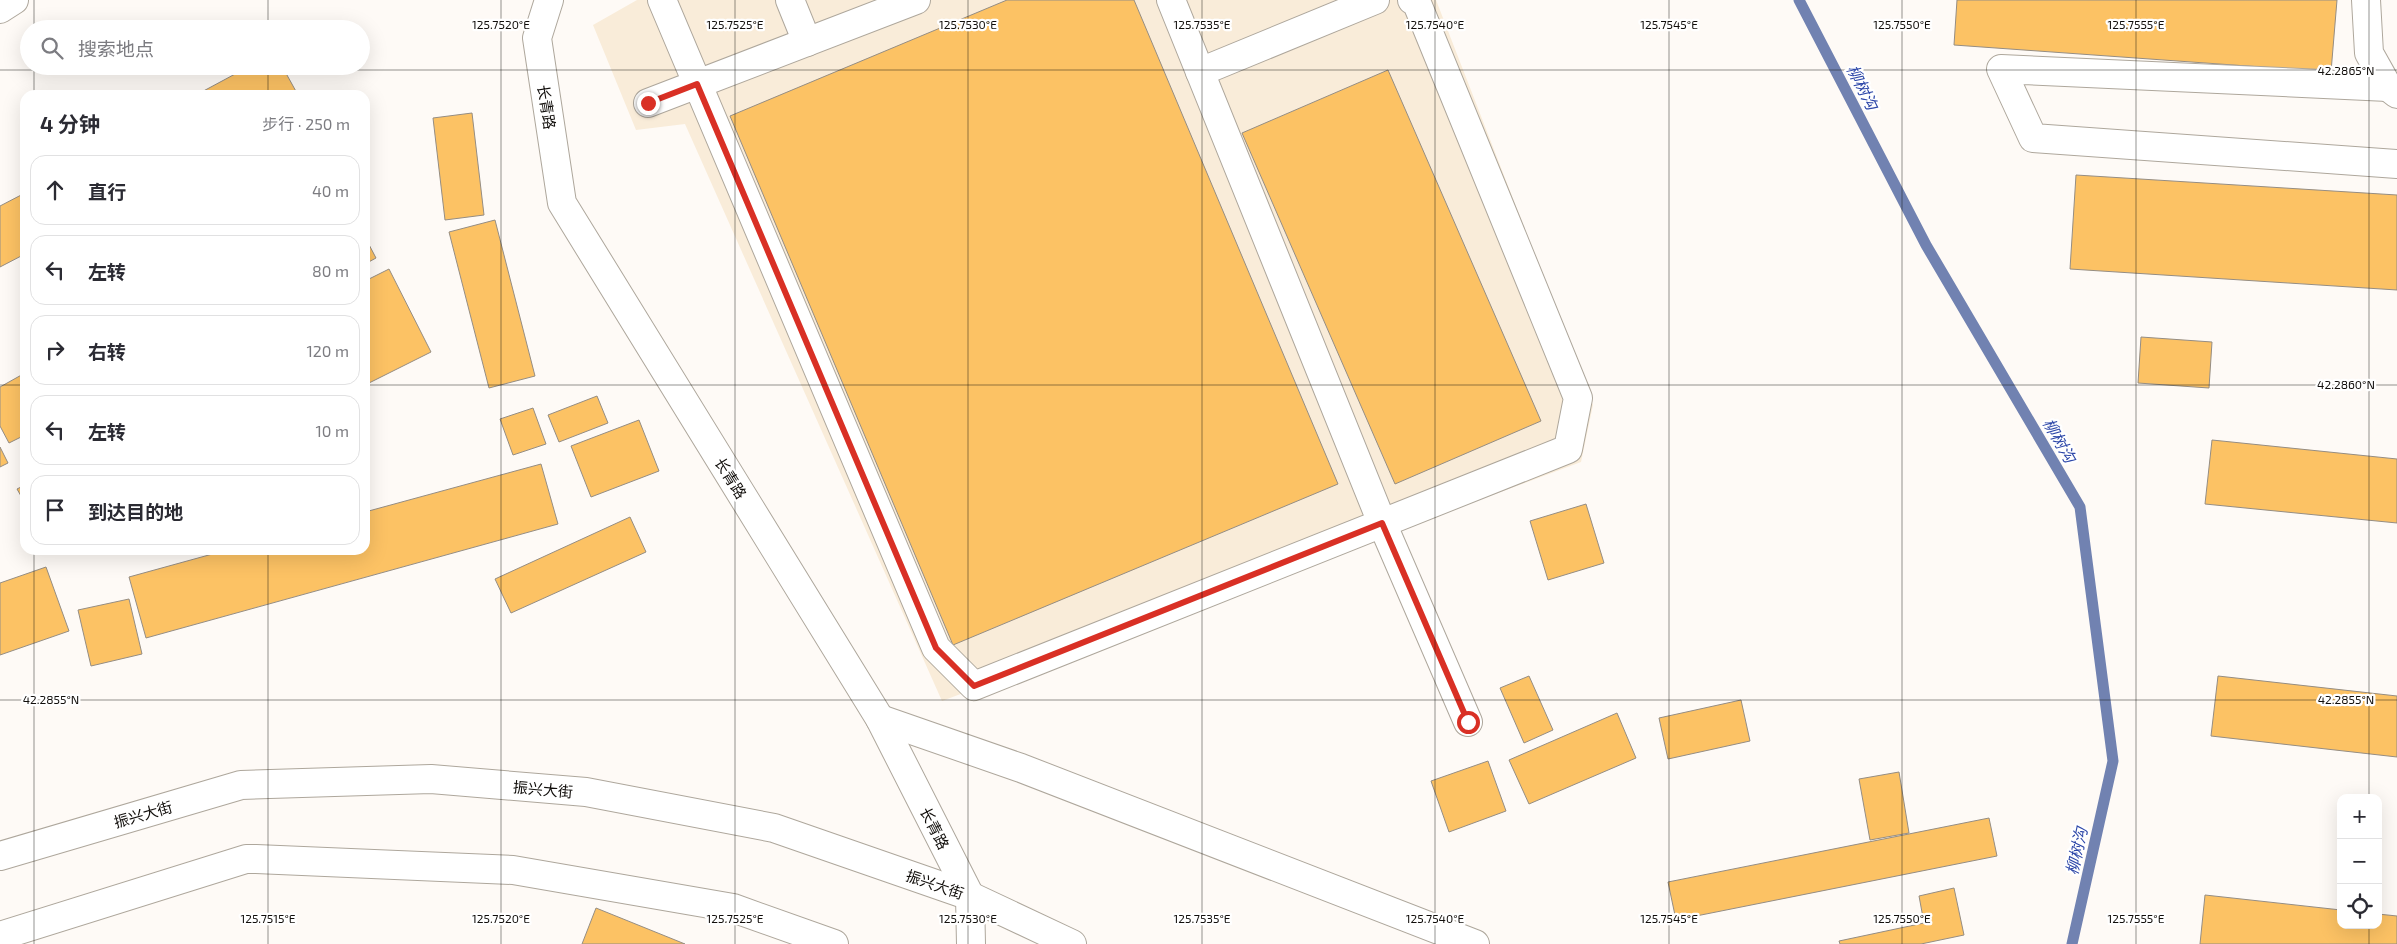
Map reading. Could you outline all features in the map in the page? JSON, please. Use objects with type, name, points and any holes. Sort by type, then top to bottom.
[{"type":"street","points":[[0,9],[14,0]]},
{"type":"street","name":"长青路","points":[[549,0],[537,38],[562,203],[880,719],[970,896],[971,944]]},
{"type":"street","points":[[662,0],[936,648],[974,686],[1568,448],[1578,398],[1416,1],[1412,0]]},
{"type":"street","points":[[790,0],[807,42]]},
{"type":"street","points":[[648,103],[916,0]]},
{"type":"street","points":[[1171,0],[1382,523],[1468,722]]},
{"type":"street","points":[[1200,72],[1330,8],[1375,0]]},
{"type":"street","points":[[2366,0],[2369,53],[2393,91]]},
{"type":"street","points":[[2393,91],[2001,69],[2033,138],[2397,164]]},
{"type":"street","points":[[880,719],[1030,772],[1475,944]]},
{"type":"street","name":"振兴大街","points":[[0,856],[241,785],[431,779],[586,792],[774,828],[970,896],[1072,944]]},
{"type":"street","points":[[0,936],[246,859],[256,859],[513,870],[733,908],[834,944]]},
{"type":"shaded area","points":[[637,0],[1436,0],[1593,405],[1581,462],[942,701],[685,124],[636,130],[593,25]]},
{"type":"building","points":[[1007,0],[1134,0],[1338,484],[953,645],[730,116]]},
{"type":"building","points":[[1957,0],[2337,0],[2331,72],[1954,45]]},
{"type":"building","points":[[1388,70],[1541,421],[1395,484],[1242,133]]},
{"type":"building","points":[[233,75],[287,75],[295,90],[205,90]]},
{"type":"building","points":[[472,113],[484,215],[445,220],[433,118]]},
{"type":"building","points":[[2076,175],[2397,195],[2397,290],[2070,269]]},
{"type":"building","points":[[20,196],[20,257],[0,267],[0,206]]},
{"type":"building","points":[[495,220],[535,376],[489,388],[449,232]]},
{"type":"building","points":[[370,247],[376,258],[370,261]]},
{"type":"building","points":[[389,269],[431,352],[370,382],[370,278]]},
{"type":"building","points":[[2141,337],[2212,342],[2209,388],[2138,383]]},
{"type":"building","points":[[20,376],[20,438],[9,443],[0,426],[0,387]]},
{"type":"building","points":[[597,396],[608,423],[559,442],[548,415]]},
{"type":"building","points":[[533,408],[546,444],[513,455],[500,419]]},
{"type":"building","points":[[639,420],[659,471],[591,497],[571,446]]},
{"type":"building","points":[[2212,440],[2397,459],[2397,523],[2205,504]]},
{"type":"building","points":[[0,447],[8,463],[0,467]]},
{"type":"building","points":[[541,464],[558,524],[146,638],[129,577],[209,555],[370,555],[370,511]]},
{"type":"building","points":[[1586,504],[1604,563],[1548,580],[1530,521]]},
{"type":"building","points":[[630,517],[646,552],[511,613],[495,579]]},
{"type":"building","points":[[46,567],[69,631],[0,655],[0,583]]},
{"type":"building","points":[[129,599],[142,654],[91,666],[78,610]]},
{"type":"building","points":[[1529,676],[1553,730],[1524,743],[1500,688]]},
{"type":"building","points":[[2218,676],[2397,696],[2397,757],[2211,736]]},
{"type":"building","points":[[1741,700],[1750,741],[1668,759],[1659,718]]},
{"type":"building","points":[[1617,713],[1636,758],[1529,804],[1509,760]]},
{"type":"building","points":[[1488,761],[1506,811],[1449,832],[1431,781]]},
{"type":"building","points":[[1899,772],[1909,833],[1870,840],[1859,779]]},
{"type":"building","points":[[1989,818],[1997,856],[1676,920],[1668,882]]},
{"type":"building","points":[[1954,888],[1964,935],[1921,944],[1840,944],[1839,941],[1924,923],[1919,896]]},
{"type":"building","points":[[2205,895],[2337,910],[2337,929],[2382,929],[2382,914],[2397,916],[2397,944],[2200,944]]},
{"type":"building","points":[[596,908],[685,944],[582,944]]},
{"type":"waterway","name":"柳树沟","points":[[1799,0],[1926,245],[2080,507],[2113,761],[2072,944]]},
{"type":"route","points":[[648,103],[697,84],[936,648],[974,686],[1382,523],[1468,722]]}]
